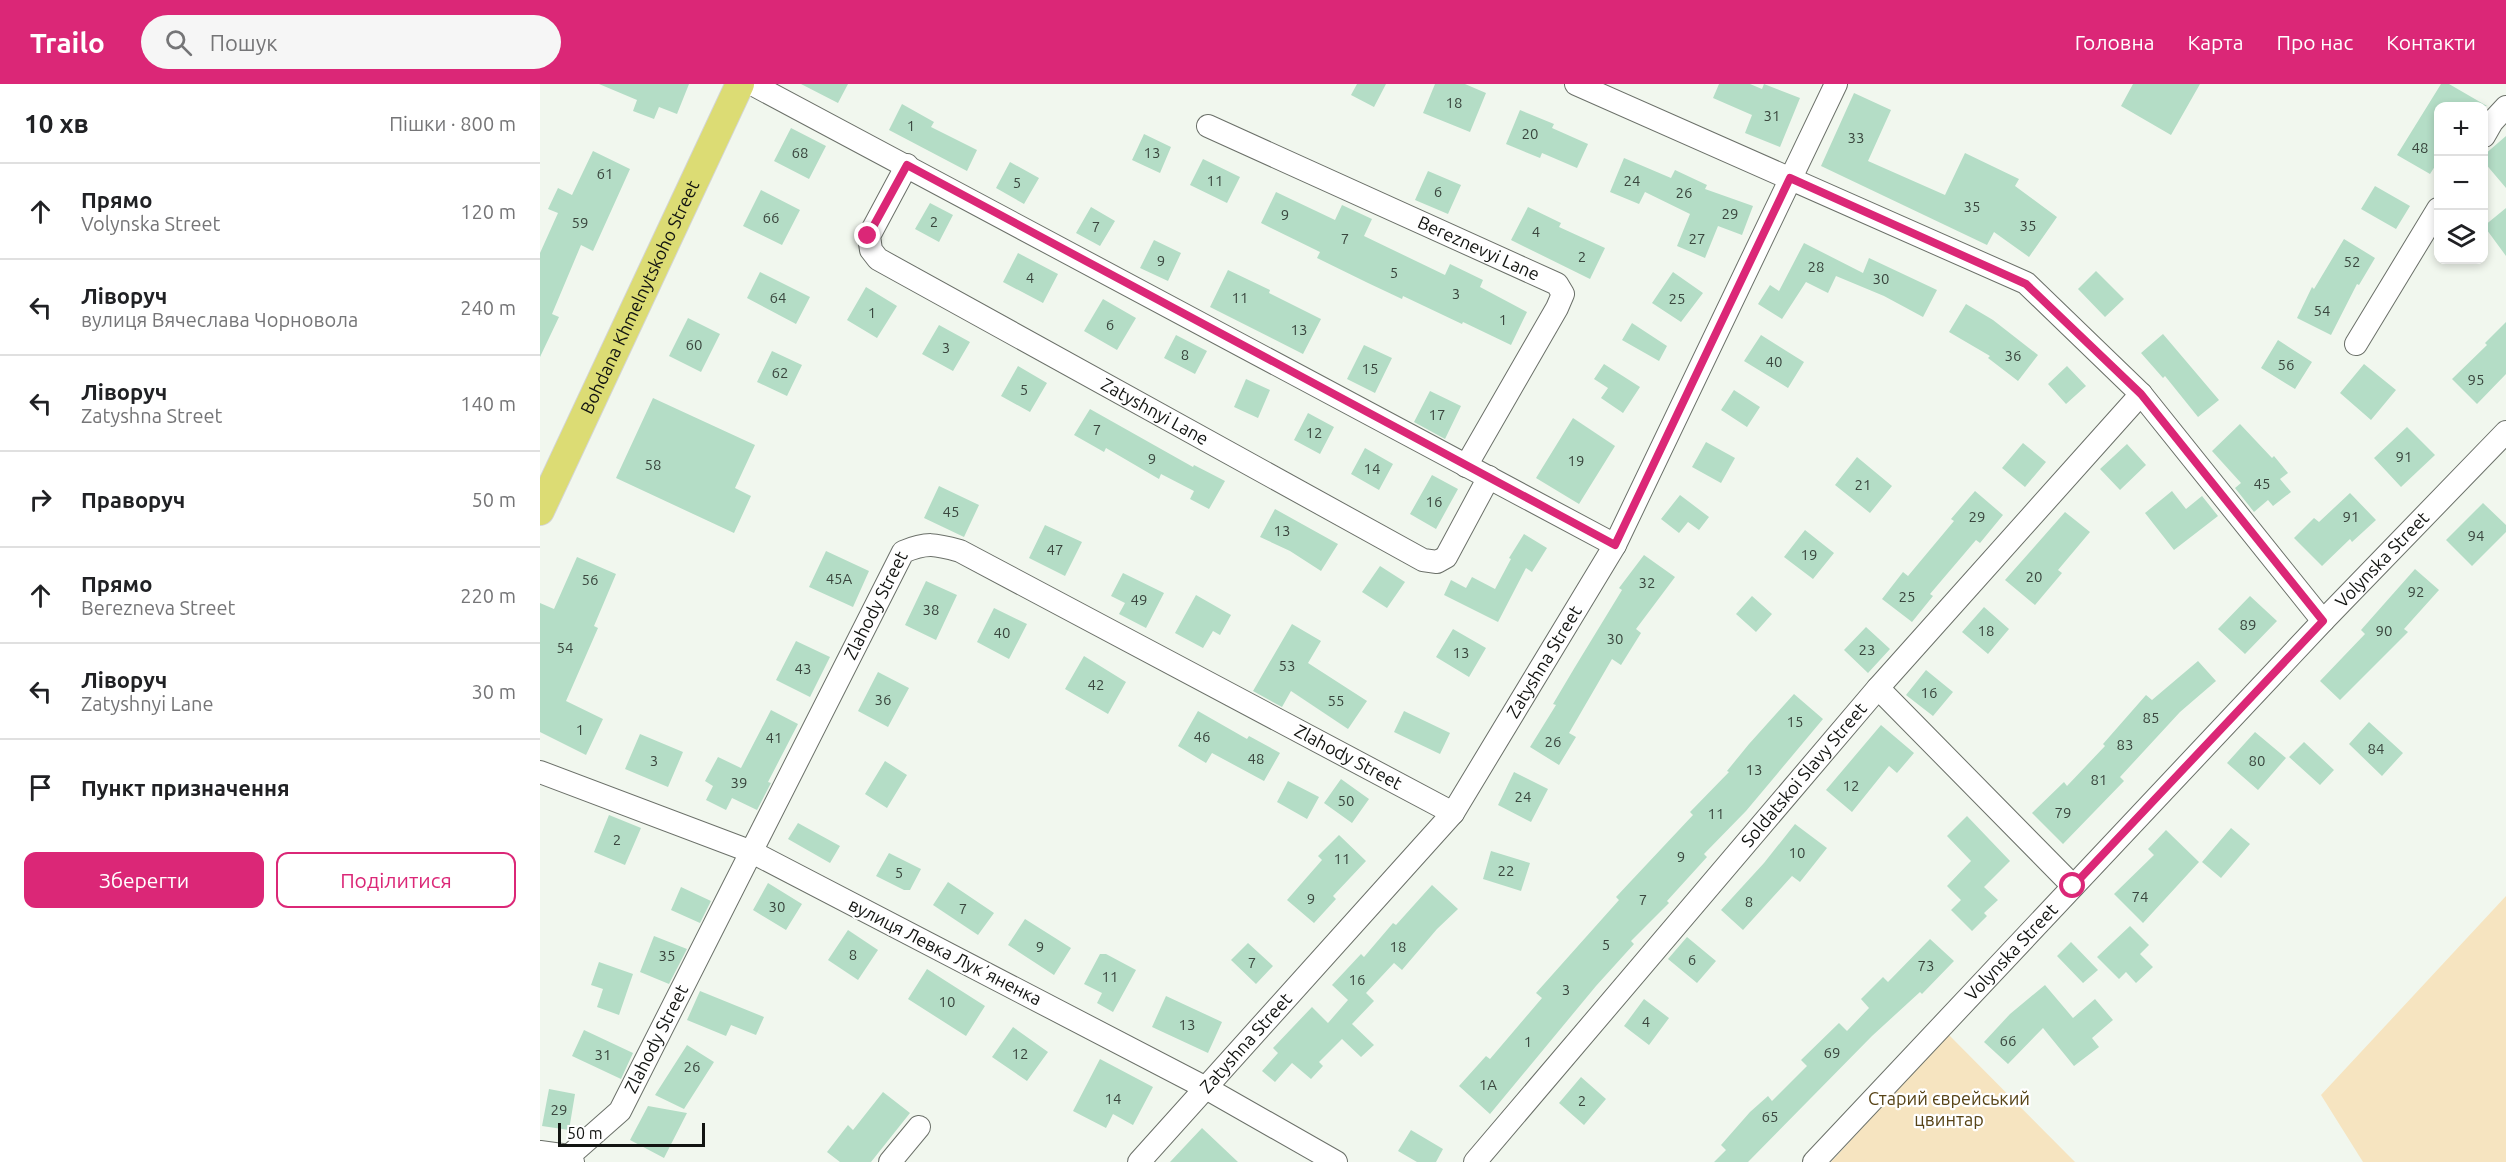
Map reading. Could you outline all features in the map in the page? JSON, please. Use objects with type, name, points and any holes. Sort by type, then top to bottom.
[{"type":"main road","name":"Bohdana Khmelnytskoho Street","points":[[540,511],[740,84]]},
{"type":"street","points":[[752,84],[1615,545]]},
{"type":"street","points":[[1576,84],[2026,284],[2141,394],[2323,621]]},
{"type":"street","name":"Zatyshna Street","points":[[1139,1162],[1453,813],[1615,545],[1836,84]]},
{"type":"street","points":[[2488,129],[2506,107]]},
{"type":"street","name":"Bereznevyi Lane","points":[[1208,126],[1557,284],[1563,294],[1557,308],[1466,466]]},
{"type":"street","name":"Zatyshnyi Lane","points":[[907,165],[868,236],[872,250],[878,259],[1423,561],[1437,562],[1446,557],[1489,477]]},
{"type":"street","points":[[2356,344],[2438,210]]},
{"type":"street","name":"Soldatskoi Slavy Street","points":[[1475,1162],[1878,688],[2141,394]]},
{"type":"street","name":"Volynska Street","points":[[1815,1162],[2323,621],[2506,432]]},
{"type":"street","name":"Zlahody Street","points":[[571,1159],[620,1111],[903,552],[921,545],[940,545],[960,551],[1453,813]]},
{"type":"street","points":[[1878,688],[2073,886]]},
{"type":"street","name":"вулиця Левка Лукʼяненка","points":[[540,772],[752,852],[1206,1088],[1336,1162]]},
{"type":"street","points":[[890,1162],[919,1127]]},
{"type":"street","points":[[540,1152],[571,1159]]},
{"type":"green space","points":[[2506,896],[2506,1162],[2363,1162],[2321,1095]]},
{"type":"green space","name":"Старий єврейський цвинтар","points":[[1948,1034],[2075,1162],[1831,1162]]},
{"type":"building","points":[[599,84],[689,84],[677,114],[659,107],[654,119],[633,111],[637,100]]},
{"type":"building","points":[[801,84],[848,84],[838,103]]},
{"type":"building","points":[[1357,84],[1386,84],[1374,107],[1351,95]]},
{"type":"building","points":[[1435,84],[1465,84],[1486,93],[1470,132],[1423,113]]},
{"type":"building","points":[[1719,84],[1750,84],[1762,89],[1764,84],[1800,98],[1780,147],[1745,133],[1752,115],[1713,98]]},
{"type":"building","points":[[2133,84],[2200,84],[2171,135],[2121,106]]},
{"type":"building","points":[[2441,84],[2449,84],[2480,102],[2434,102],[2434,168],[2430,174],[2397,155]]},
{"type":"building","points":[[1854,93],[1891,110],[1868,161],[1945,195],[1965,153],[2019,179],[2015,186],[2057,217],[2029,257],[1994,232],[1987,245],[1821,166]]},
{"type":"building","points":[[902,104],[934,122],[931,127],[977,150],[967,171],[889,130]]},
{"type":"building","points":[[1520,110],[1554,124],[1552,128],[1588,144],[1577,168],[1542,153],[1540,158],[1506,144]]},
{"type":"building","points":[[791,128],[826,146],[809,179],[774,161]]},
{"type":"building","points":[[1144,134],[1171,147],[1160,173],[1132,160]]},
{"type":"building","points":[[2506,136],[2506,188],[2488,167],[2488,152]]},
{"type":"building","points":[[593,151],[630,169],[593,251],[581,245],[552,314],[559,317],[540,357],[540,253],[558,213],[548,209],[558,188],[572,195]]},
{"type":"building","points":[[1624,158],[1671,178],[1675,170],[1707,185],[1705,189],[1753,206],[1742,235],[1718,226],[1705,258],[1677,246],[1690,214],[1645,192],[1639,204],[1610,192]]},
{"type":"building","points":[[1203,159],[1240,177],[1227,203],[1190,185]]},
{"type":"building","points":[[1010,162],[1039,178],[1024,204],[996,188]]},
{"type":"building","points":[[1428,171],[1461,185],[1448,214],[1415,200]]},
{"type":"building","points":[[2375,186],[2410,206],[2396,229],[2361,209]]},
{"type":"building","points":[[761,190],[800,210],[782,245],[743,226]]},
{"type":"building","points":[[1276,192],[1335,220],[1342,205],[1372,219],[1364,236],[1445,275],[1450,264],[1483,280],[1480,287],[1527,312],[1511,345],[1463,322],[1462,324],[1403,296],[1402,299],[1368,283],[1317,258],[1320,252],[1261,223]]},
{"type":"building","points":[[930,203],[953,215],[939,242],[915,229]]},
{"type":"building","points":[[1091,207],[1115,221],[1100,246],[1076,233]]},
{"type":"building","points":[[1528,207],[1561,223],[1559,227],[1605,248],[1590,279],[1511,240]]},
{"type":"building","points":[[2506,208],[2506,256],[2488,231],[2488,223]]},
{"type":"building","points":[[2344,239],[2375,258],[2359,285],[2357,284],[2331,335],[2297,318],[2312,287],[2314,289]]},
{"type":"building","points":[[1154,240],[1181,253],[1168,281],[1140,268]]},
{"type":"building","points":[[1804,243],[1863,273],[1869,258],[1937,290],[1923,317],[1884,296],[1836,276],[1828,293],[1806,282],[1782,319],[1758,304],[1770,285],[1779,291]]},
{"type":"building","points":[[1018,253],[1058,274],[1043,303],[1003,282]]},
{"type":"building","points":[[1228,270],[1270,290],[1269,293],[1321,319],[1303,354],[1210,307]]},
{"type":"building","points":[[2096,271],[2124,299],[2105,317],[2078,289]]},
{"type":"building","points":[[760,272],[810,297],[796,324],[747,298]]},
{"type":"building","points":[[1673,272],[1703,293],[1681,322],[1652,303]]},
{"type":"building","points":[[866,287],[897,306],[877,338],[847,320]]},
{"type":"building","points":[[1103,299],[1136,318],[1117,350],[1084,331]]},
{"type":"building","points":[[1966,304],[1993,320],[2038,355],[2018,381],[1988,358],[1990,356],[1949,332]]},
{"type":"building","points":[[688,318],[720,334],[701,372],[669,356]]},
{"type":"building","points":[[2506,322],[2506,374],[2477,404],[2452,379],[2487,345],[2485,343]]},
{"type":"building","points":[[1632,323],[1667,346],[1659,361],[1622,340]]},
{"type":"building","points":[[939,325],[970,342],[953,371],[922,354]]},
{"type":"building","points":[[2163,334],[2219,400],[2198,417],[2165,376],[2163,378],[2141,353]]},
{"type":"building","points":[[1176,335],[1207,351],[1195,374],[1164,358]]},
{"type":"building","points":[[1761,335],[1804,362],[1788,388],[1744,361]]},
{"type":"building","points":[[2278,340],[2312,362],[2295,389],[2261,368]]},
{"type":"building","points":[[1364,345],[1392,358],[1375,393],[1347,379]]},
{"type":"building","points":[[772,351],[802,365],[787,396],[757,382]]},
{"type":"building","points":[[1604,364],[1640,387],[1623,413],[1601,398],[1608,388],[1594,379]]},
{"type":"building","points":[[2364,364],[2396,390],[2371,420],[2340,393]]},
{"type":"building","points":[[1018,366],[1047,383],[1030,412],[1001,396]]},
{"type":"building","points":[[2067,366],[2086,386],[2066,404],[2048,384]]},
{"type":"building","points":[[1246,379],[1270,390],[1258,418],[1234,407]]},
{"type":"building","points":[[1734,390],[1760,407],[1747,427],[1721,410]]},
{"type":"building","points":[[1430,391],[1461,406],[1445,439],[1414,422]]},
{"type":"building","points":[[653,398],[755,445],[735,488],[751,496],[734,533],[616,478]]},
{"type":"building","points":[[1090,409],[1193,467],[1194,465],[1225,481],[1209,509],[1190,499],[1194,491],[1161,474],[1159,479],[1106,448],[1104,452],[1074,435]]},
{"type":"building","points":[[1308,413],[1334,427],[1320,454],[1294,440]]},
{"type":"building","points":[[1573,418],[1615,446],[1579,504],[1536,478]]},
{"type":"building","points":[[2240,424],[2272,458],[2274,456],[2288,473],[2280,479],[2291,492],[2273,506],[2268,500],[2254,512],[2235,488],[2241,483],[2212,451]]},
{"type":"building","points":[[2407,427],[2435,455],[2401,487],[2374,458]]},
{"type":"building","points":[[1706,442],[1735,458],[1721,483],[1692,467]]},
{"type":"building","points":[[2023,443],[2046,462],[2025,487],[2002,468]]},
{"type":"building","points":[[2127,444],[2146,465],[2120,490],[2100,469]]},
{"type":"building","points":[[1365,448],[1393,464],[1379,490],[1351,474]]},
{"type":"building","points":[[1857,457],[1892,486],[1870,513],[1835,485]]},
{"type":"building","points":[[1432,475],[1458,489],[1436,529],[1410,514]]},
{"type":"building","points":[[939,486],[979,505],[964,537],[924,518]]},
{"type":"building","points":[[1975,491],[2003,515],[1980,543],[1976,540],[1930,594],[1933,596],[1912,622],[1882,599],[1903,572],[1908,576],[1954,521],[1951,519]]},
{"type":"building","points":[[2172,491],[2186,509],[2202,496],[2218,516],[2174,550],[2145,513]]},
{"type":"building","points":[[2350,493],[2376,520],[2352,542],[2350,539],[2322,566],[2294,538],[2314,518],[2319,522]]},
{"type":"building","points":[[1680,495],[1709,517],[1699,530],[1688,522],[1679,533],[1661,519]]},
{"type":"building","points":[[2483,503],[2506,525],[2506,532],[2472,566],[2446,540]]},
{"type":"building","points":[[1275,509],[1338,544],[1321,571],[1290,551],[1260,537]]},
{"type":"building","points":[[2065,512],[2090,532],[2058,570],[2062,573],[2035,605],[2005,580]]},
{"type":"building","points":[[1045,525],[1082,542],[1065,576],[1029,558]]},
{"type":"building","points":[[1805,530],[1834,553],[1813,579],[1784,557]]},
{"type":"building","points":[[1524,534],[1547,548],[1532,572],[1526,568],[1498,622],[1444,595],[1451,580],[1466,588],[1472,577],[1495,589],[1511,559],[1509,558]]},
{"type":"building","points":[[826,551],[869,571],[853,607],[809,587]]},
{"type":"building","points":[[1644,555],[1675,577],[1636,629],[1641,633],[1621,665],[1612,659],[1569,733],[1576,737],[1559,765],[1530,747],[1556,705],[1553,704],[1622,590],[1619,588]]},
{"type":"building","points":[[577,557],[616,574],[594,626],[598,628],[566,701],[603,719],[586,755],[540,732],[540,603],[554,609]]},
{"type":"building","points":[[1380,566],[1405,582],[1387,608],[1362,592]]},
{"type":"building","points":[[2415,569],[2439,590],[2404,629],[2408,632],[2340,700],[2320,681],[2365,634],[2361,630]]},
{"type":"building","points":[[1123,573],[1164,593],[1146,628],[1119,614],[1125,603],[1111,596]]},
{"type":"building","points":[[926,581],[957,595],[936,640],[905,625]]},
{"type":"building","points":[[1196,595],[1231,615],[1220,635],[1213,631],[1203,648],[1175,633]]},
{"type":"building","points":[[1752,596],[1772,614],[1756,632],[1736,614]]},
{"type":"building","points":[[2250,596],[2277,621],[2245,654],[2218,629]]},
{"type":"building","points":[[1984,607],[2009,629],[1988,654],[1962,632]]},
{"type":"building","points":[[994,608],[1027,624],[1009,659],[977,642]]},
{"type":"building","points":[[1292,624],[1321,641],[1308,663],[1367,701],[1348,729],[1291,691],[1282,707],[1253,691]]},
{"type":"building","points":[[1866,627],[1890,649],[1868,673],[1844,650]]},
{"type":"building","points":[[1453,629],[1486,648],[1469,677],[1436,657]]},
{"type":"building","points":[[796,641],[830,657],[810,697],[776,680]]},
{"type":"building","points":[[1084,656],[1126,682],[1108,714],[1065,689]]},
{"type":"building","points":[[2198,661],[2216,681],[2180,712],[2120,777],[2124,781],[2063,844],[2032,813],[2064,782],[2067,786],[2105,746],[2103,744],[2146,695],[2152,700]]},
{"type":"building","points":[[1926,670],[1953,692],[1933,716],[1906,695]]},
{"type":"building","points":[[878,672],[909,688],[888,727],[858,711]]},
{"type":"building","points":[[1794,694],[1823,719],[1746,811],[1704,854],[1707,857],[1667,901],[1669,903],[1631,941],[1634,944],[1596,986],[1490,1114],[1459,1086],[1486,1056],[1490,1059],[1542,998],[1536,993],[1619,900],[1616,897],[1693,815],[1690,812],[1729,772],[1727,771],[1749,744]]},
{"type":"building","points":[[771,710],[798,724],[768,782],[771,783],[757,810],[732,798],[726,810],[706,800],[713,786],[705,781],[718,757],[741,768]]},
{"type":"building","points":[[1198,711],[1247,739],[1249,736],[1280,753],[1264,781],[1212,753],[1206,763],[1178,746]]},
{"type":"building","points":[[1404,711],[1450,733],[1440,754],[1394,732]]},
{"type":"building","points":[[2369,722],[2403,753],[2382,776],[2349,744]]},
{"type":"building","points":[[1881,725],[1914,753],[1897,773],[1889,766],[1852,812],[1826,790]]},
{"type":"building","points":[[2255,732],[2286,758],[2258,790],[2227,763]]},
{"type":"building","points":[[640,734],[683,752],[668,787],[625,769]]},
{"type":"building","points":[[2304,742],[2334,770],[2320,785],[2289,757]]},
{"type":"building","points":[[885,761],[907,775],[887,808],[865,794]]},
{"type":"building","points":[[1514,772],[1548,789],[1531,822],[1498,805]]},
{"type":"building","points":[[1341,779],[1369,799],[1352,823],[1324,803]]},
{"type":"building","points":[[1288,781],[1319,797],[1307,819],[1277,802]]},
{"type":"building","points":[[609,815],[641,828],[625,865],[594,852]]},
{"type":"building","points":[[1967,816],[2010,861],[1984,887],[1998,900],[1984,913],[1987,916],[1972,931],[1951,910],[1961,900],[1947,886],[1971,861],[1947,836]]},
{"type":"building","points":[[798,823],[840,846],[830,863],[788,839]]},
{"type":"building","points":[[1795,824],[1827,848],[1800,882],[1792,876],[1743,930],[1721,910],[1764,863]]},
{"type":"building","points":[[2231,828],[2250,844],[2221,878],[2202,862]]},
{"type":"building","points":[[2166,830],[2199,862],[2143,923],[2114,894],[2154,855],[2148,849]]},
{"type":"building","points":[[1339,835],[1366,861],[1333,896],[1336,899],[1314,923],[1287,900],[1322,860],[1318,856]]},
{"type":"building","points":[[1491,851],[1530,863],[1521,891],[1483,879]]},
{"type":"building","points":[[889,853],[921,869],[910,890],[904,890],[876,876]]},
{"type":"building","points":[[948,882],[994,913],[978,935],[933,905]]},
{"type":"building","points":[[768,883],[802,904],[786,930],[753,910]]},
{"type":"building","points":[[1432,885],[1458,909],[1437,929],[1402,970],[1394,963],[1366,993],[1374,1001],[1352,1024],[1374,1045],[1361,1057],[1342,1039],[1319,1062],[1323,1066],[1311,1079],[1292,1063],[1275,1082],[1262,1071],[1278,1053],[1273,1048],[1312,1007],[1328,1023],[1348,1000],[1332,985],[1361,954],[1364,957],[1393,923],[1396,925]]},
{"type":"building","points":[[681,887],[711,901],[700,923],[671,910]]},
{"type":"building","points":[[1025,919],[1071,948],[1054,975],[1008,945]]},
{"type":"building","points":[[2130,926],[2149,945],[2140,954],[2153,967],[2136,983],[2126,972],[2119,979],[2097,957]]},
{"type":"building","points":[[848,930],[878,950],[858,980],[828,960]]},
{"type":"building","points":[[654,936],[687,949],[669,984],[640,972]]},
{"type":"building","points":[[1687,937],[1716,961],[1697,983],[1668,959]]},
{"type":"building","points":[[1930,939],[1954,961],[1922,994],[1920,992],[1872,1036],[1748,1162],[1714,1162],[1726,1150],[1721,1145],[1750,1112],[1768,1096],[1772,1101],[1807,1066],[1801,1060],[1839,1023],[1847,1031],[1869,1008],[1861,999],[1883,977],[1888,982]]},
{"type":"building","points":[[2071,942],[2098,970],[2083,983],[2057,956]]},
{"type":"building","points":[[1248,943],[1273,966],[1256,984],[1231,960]]},
{"type":"building","points":[[1100,954],[1106,954],[1136,970],[1113,1012],[1097,1003],[1102,993],[1084,984]]},
{"type":"building","points":[[599,962],[633,974],[619,1015],[597,1007],[603,989],[591,985]]},
{"type":"building","points":[[927,969],[985,1006],[966,1036],[908,999]]},
{"type":"building","points":[[2045,985],[2073,1018],[2095,999],[2113,1020],[2092,1038],[2099,1047],[2074,1066],[2043,1028],[2008,1064],[1984,1042],[2010,1014]]},
{"type":"building","points":[[700,991],[764,1017],[756,1035],[731,1025],[726,1036],[687,1020]]},
{"type":"building","points":[[1166,996],[1222,1022],[1208,1053],[1152,1027]]},
{"type":"building","points":[[1644,999],[1669,1018],[1649,1045],[1624,1026]]},
{"type":"building","points":[[1013,1027],[1048,1052],[1027,1081],[992,1057]]},
{"type":"building","points":[[584,1030],[633,1053],[621,1079],[572,1056]]},
{"type":"building","points":[[687,1045],[714,1062],[684,1109],[655,1095]]},
{"type":"building","points":[[1100,1059],[1153,1087],[1133,1125],[1113,1114],[1106,1128],[1073,1111]]},
{"type":"building","points":[[1581,1077],[1606,1099],[1584,1125],[1559,1103]]},
{"type":"building","points":[[549,1089],[575,1094],[569,1130],[542,1126]]},
{"type":"building","points":[[883,1092],[910,1113],[871,1162],[840,1162],[827,1152],[848,1125],[853,1130]]},
{"type":"building","points":[[648,1106],[687,1113],[664,1158],[630,1140]]},
{"type":"building","points":[[1202,1128],[1238,1162],[1170,1162]]},
{"type":"building","points":[[1411,1130],[1443,1149],[1436,1162],[1417,1162],[1398,1151]]},
{"type":"route","points":[[868,236],[907,165],[1615,545],[1790,178],[2026,284],[2141,394],[2323,621],[2073,886]]}]
